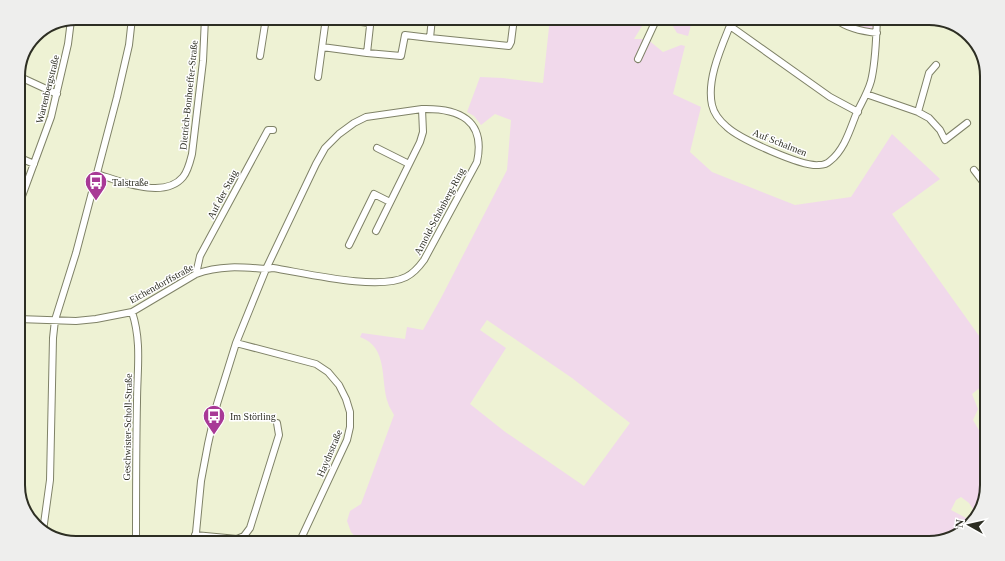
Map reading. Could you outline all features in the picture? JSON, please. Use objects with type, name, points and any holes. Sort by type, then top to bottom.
[{"type":"street","points":[[43,524],[50,480],[53,338],[55,320],[76,253],[97,174],[127,52],[131,25]]},
{"type":"street","name":"Dietrich-Bonhoeffer-Straße","points":[[97,174],[136,186],[151,188],[163,188],[174,185],[183,177],[192,154],[203,61],[205,25]]},
{"type":"street","points":[[260,56],[265,25]]},
{"type":"street","points":[[318,77],[325,25]]},
{"type":"street","points":[[367,53],[369,25]]},
{"type":"street","points":[[430,38],[431,25]]},
{"type":"street","points":[[322,47],[400,56],[405,35],[509,46],[513,25]]},
{"type":"street","points":[[638,59],[654,25]]},
{"type":"street","points":[[845,25],[860,31],[877,33]]},
{"type":"street","name":"Auf Schalmen","points":[[730,26],[713,75],[711,90],[713,106],[717,116],[735,133],[760,146],[805,163],[818,165],[828,163],[836,156],[848,138],[870,82],[875,58],[877,25]]},
{"type":"street","name":"Wartenbergstraße","points":[[25,188],[51,117],[68,44],[70,26]]},
{"type":"street","points":[[730,26],[830,97],[858,112]]},
{"type":"street","points":[[918,112],[929,73],[936,65]]},
{"type":"street","points":[[25,79],[57,94]]},
{"type":"street","points":[[866,94],[918,112],[930,118],[940,130],[945,140],[967,123]]},
{"type":"street","name":"Arnold-Schönberg-Ring","points":[[435,108],[451,111],[470,121],[479,140],[477,162],[424,260],[415,271],[405,277],[391,282],[360,282],[273,268],[266,269],[316,164],[325,148],[339,134],[366,118],[422,109],[435,108]]},
{"type":"street","points":[[376,231],[420,142],[423,132],[422,109]]},
{"type":"street","name":"Auf der Staig","points":[[196,274],[200,256],[249,163],[268,130],[274,130]]},
{"type":"street","points":[[377,148],[409,164]]},
{"type":"street","points":[[25,160],[34,164]]},
{"type":"street","points":[[974,170],[980,178]]},
{"type":"street","points":[[349,245],[374,194],[390,202]]},
{"type":"street","name":"Eichendorffstraße","points":[[25,319],[76,321],[132,312],[196,274],[207,270],[238,266],[266,269]]},
{"type":"street","points":[[206,536],[195,535],[201,481],[210,435],[221,391],[236,343],[266,269]]},
{"type":"street","name":"Geschwister-Scholl-Straße","points":[[132,312],[138,337],[139,360],[137,398],[136,536]]},
{"type":"street","name":"Haydnstraße","points":[[236,343],[316,364],[328,372],[339,385],[346,399],[350,412],[350,427],[347,440],[302,536]]},
{"type":"street","points":[[244,536],[250,528],[279,434],[277,423]]},
{"type":"shaded area","points":[[549,25],[643,25],[634,39],[647,39],[663,52],[681,45],[685,46],[673,94],[701,107],[690,152],[712,172],[795,205],[851,197],[892,134],[940,179],[892,214],[980,337],[980,388],[972,394],[978,409],[973,420],[980,432],[980,492],[976,505],[970,505],[961,497],[956,500],[954,505],[949,505],[949,532],[936,536],[355,536],[351,532],[347,521],[350,511],[361,504],[394,415],[388,404],[379,356],[375,348],[369,342],[360,337],[362,333],[405,339],[407,327],[423,330],[507,170],[511,120],[495,114],[481,125],[474,116],[467,112],[480,77],[543,83]],"holes":[[[487,320],[572,378],[630,423],[584,486],[504,431],[470,404],[506,348],[480,330]]]},
{"type":"shaded area","points":[[672,25],[691,25],[688,36],[677,33]]},
{"type":"shaded area","points":[[854,25],[874,25],[874,29],[860,28]]},
{"type":"place","name":"Talstraße","points":[[96,202]]},
{"type":"place","name":"Im Störling","points":[[214,436]]}]
